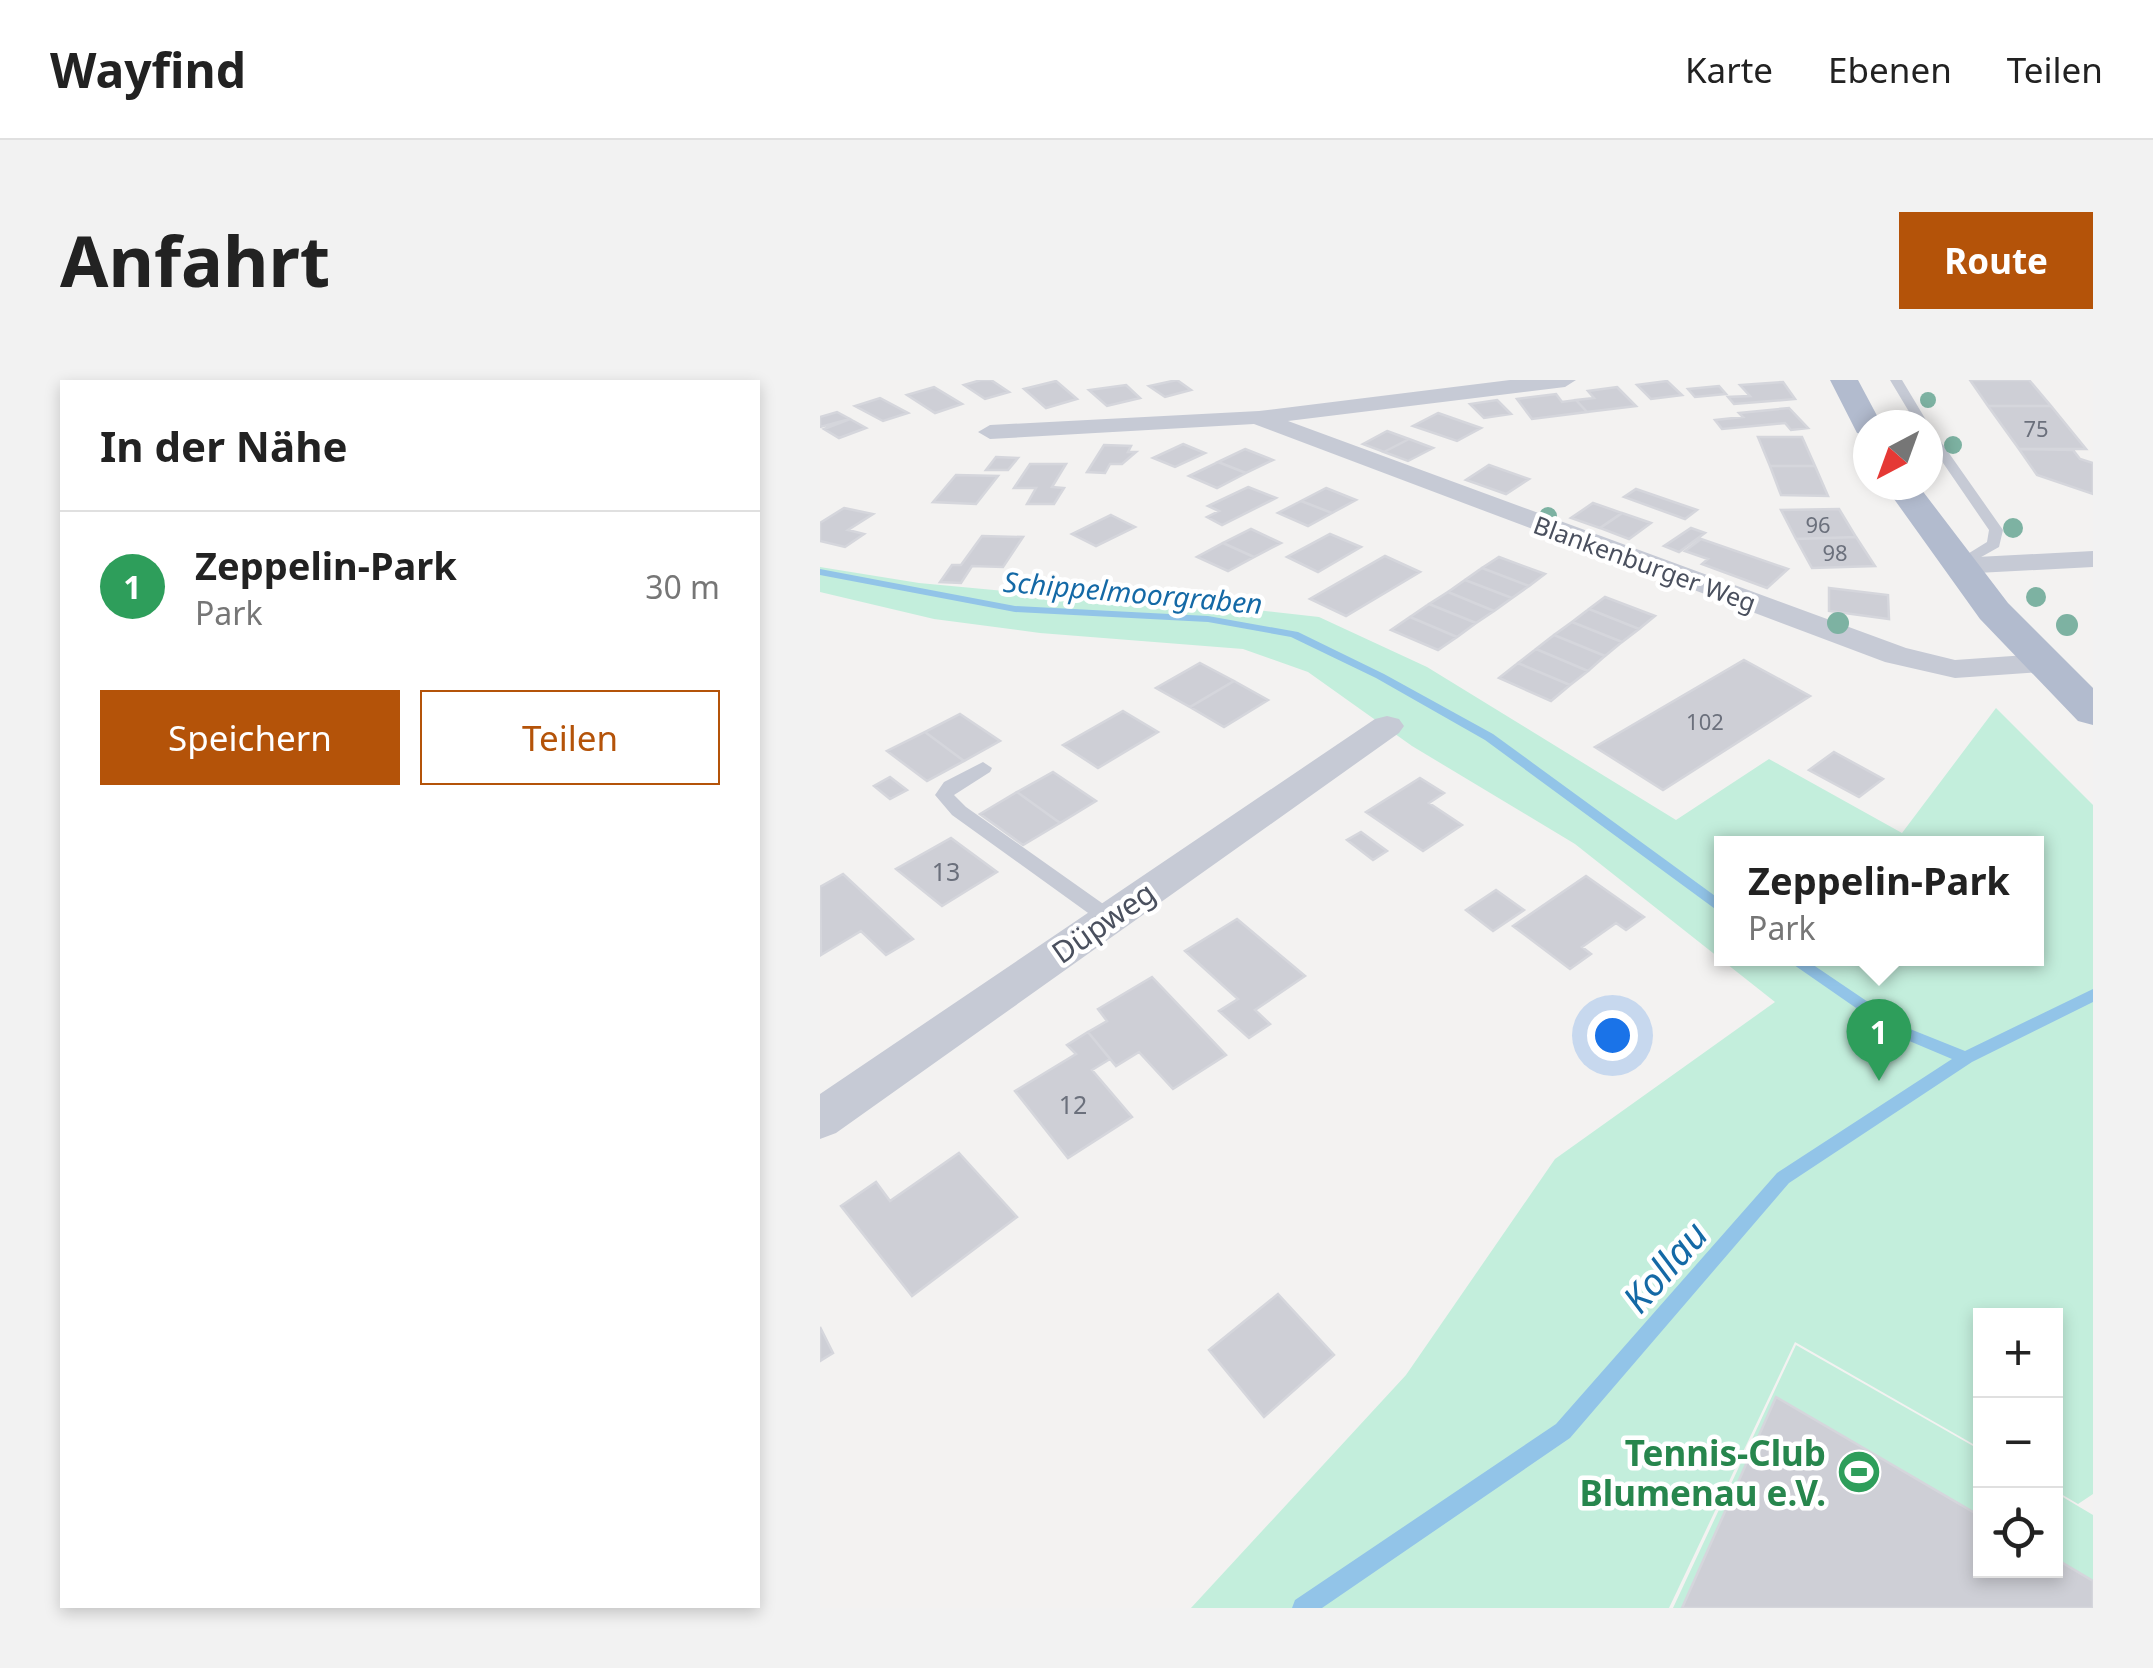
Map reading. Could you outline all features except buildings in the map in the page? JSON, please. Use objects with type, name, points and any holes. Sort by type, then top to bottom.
[{"type":"main road","points":[[1844,380],[1859,410]]},
{"type":"main road","points":[[1912,500],[1958,566],[2042,663],[2093,712]]},
{"type":"street","name":"Blankenburger Weg","points":[[990,432],[1256,417],[1565,380]]},
{"type":"street","name":"Blankenburger Weg","points":[[1256,417],[1896,655],[1955,670],[2042,663]]},
{"type":"street","points":[[1958,566],[2093,559]]},
{"type":"street","name":"Düpweg","points":[[820,1119],[1387,726]]},
{"type":"lane","points":[[1896,380],[1914,410]]},
{"type":"lane","points":[[1943,454],[1996,530],[1994,544],[1958,566]]},
{"type":"lane","points":[[983,768],[951,786],[944,795],[959,810],[1110,918]]},
{"type":"green space","points":[[820,567],[919,583],[1081,598],[1192,603],[1319,617],[1427,667],[1676,820],[1769,759],[1902,833],[1996,708],[2093,805],[2093,1494],[2078,1504],[2063,1495],[2063,1308],[1973,1308],[1973,1444],[1795,1342],[1669,1608],[1191,1608],[1406,1375],[1555,1159],[1775,1002],[1729,966],[2044,966],[2044,836],[1714,836],[1714,954],[1575,844],[1412,746],[1308,672],[1243,649],[1040,633],[934,619],[820,592]]},
{"type":"green space","name":"Tennis-Club Blumenau e.V.","points":[[1796,1345],[1973,1446],[1973,1578],[2063,1578],[2063,1497],[2093,1515],[2093,1608],[1673,1608]]},
{"type":"waterway","name":"Schippelmoorgraben","points":[[820,572],[1015,609],[1208,619],[1294,634],[1380,676],[1489,737],[1714,903]]},
{"type":"waterway","name":"Schippelmoorgraben","points":[[1803,966],[1900,1031],[1966,1058]]},
{"type":"waterway","name":"Kollau","points":[[1966,1058],[2093,995]]},
{"type":"waterway","name":"Kollau","points":[[1303,1608],[1563,1431],[1783,1178],[1966,1058]]},
{"type":"place","name":"Zeppelin-Park","points":[[1879,1081]]},
{"type":"place","name":"Tennis-Club Blumenau e.V.","points":[[1859,1472]]}]
